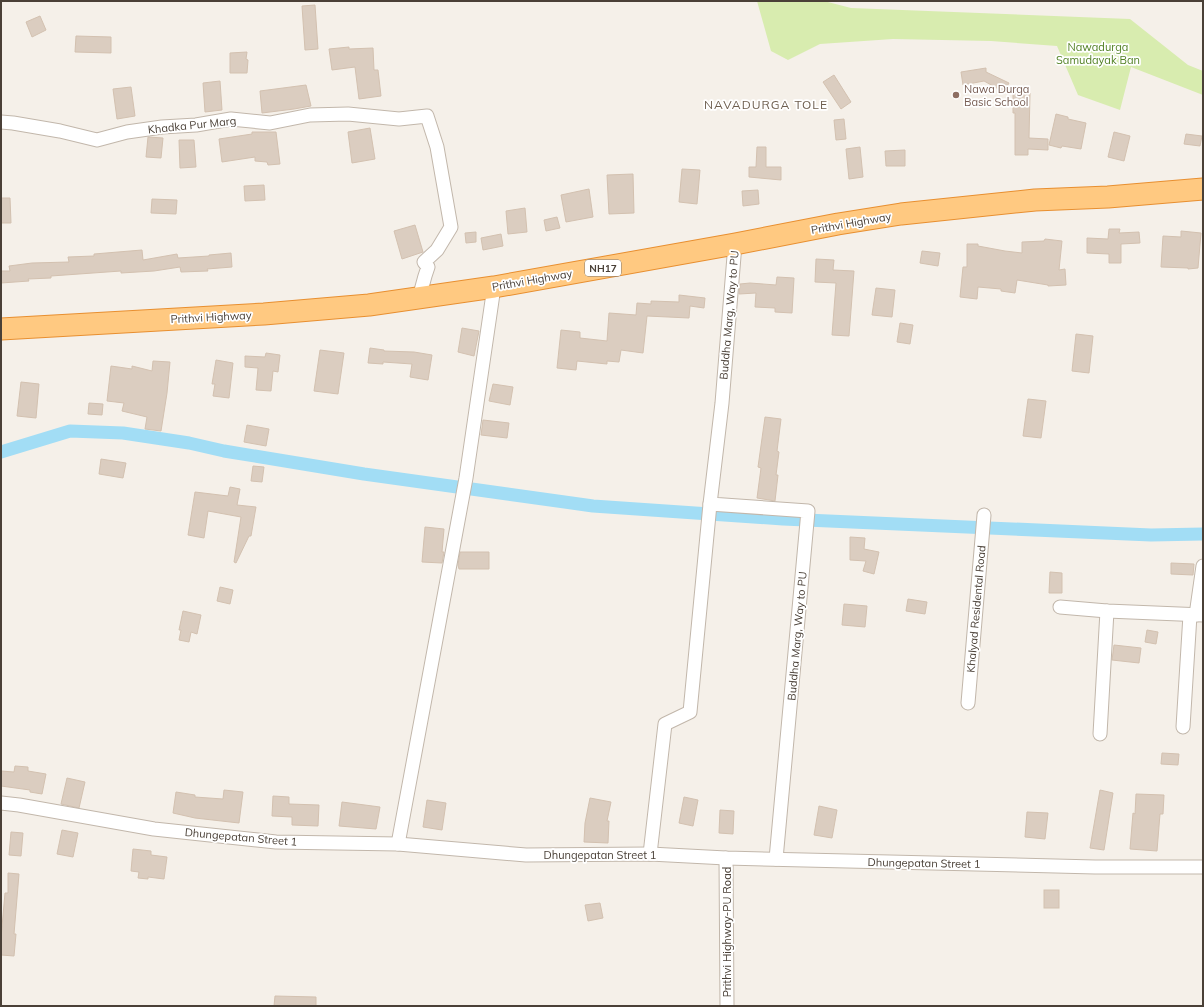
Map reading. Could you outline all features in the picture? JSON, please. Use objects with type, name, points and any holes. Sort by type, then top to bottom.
[{"type":"highway","name":"Prithvi Highway","points":[[1,329],[264,314],[369,305],[494,287],[877,218],[963,207],[1036,200],[1108,197],[1186,191],[1203,188]]},
{"type":"street","name":"Khadka Pur Marg","points":[[1,122],[60,131],[97,140],[162,127],[196,125],[230,119],[270,123],[310,115],[348,114],[399,119],[427,116],[437,147],[451,227],[438,250],[424,262],[428,267],[424,276],[419,298]]},
{"type":"street","name":"Buddha Marg, Way to PU","points":[[650,854],[665,724],[690,712],[710,504],[722,404],[735,244]]},
{"type":"street","points":[[398,844],[466,478],[494,287]]},
{"type":"street","name":"Buddha Marg, Way to PU","points":[[710,504],[808,511],[776,859]]},
{"type":"street","name":"Khalyad Residental Road","points":[[968,703],[984,515]]},
{"type":"street","points":[[1183,727],[1203,566]]},
{"type":"street","points":[[1060,607],[1107,611],[1196,615]]},
{"type":"street","points":[[1100,734],[1107,611]]},
{"type":"street","name":"Dhungepatan Street 1","points":[[1,803],[154,829],[276,842],[398,844],[526,855],[650,854],[726,858],[1095,867],[1203,867]]},
{"type":"street","name":"Prithvi Highway-PU Road","points":[[726,858],[727,1006]]},
{"type":"green space","name":"Nawadurga Samudayak Ban","points":[[757,1],[824,1],[851,8],[1130,19],[1188,65],[1203,71],[1203,95],[1131,67],[1120,110],[1078,95],[1057,46],[991,41],[893,39],[820,44],[788,60],[771,51]]},
{"type":"building","points":[[315,5],[318,49],[305,50],[302,6]]},
{"type":"building","points":[[40,16],[46,30],[32,37],[26,22]]},
{"type":"building","points":[[76,36],[111,37],[111,53],[75,52]]},
{"type":"building","points":[[349,47],[349,49],[373,48],[374,70],[378,70],[381,96],[359,99],[355,67],[332,70],[329,49]]},
{"type":"building","points":[[247,52],[247,73],[230,73],[230,53]]},
{"type":"building","points":[[986,68],[986,72],[1009,83],[1004,92],[984,81],[963,85],[961,72]]},
{"type":"building","points":[[834,75],[851,102],[841,109],[823,82]]},
{"type":"building","points":[[220,81],[222,110],[205,112],[203,83]]},
{"type":"building","points":[[306,85],[311,106],[262,113],[260,91]]},
{"type":"building","points":[[131,87],[135,116],[117,119],[113,89]]},
{"type":"building","points":[[1030,93],[1029,138],[1048,139],[1048,150],[1028,149],[1028,155],[1015,155],[1015,113],[1013,113],[1013,94]]},
{"type":"building","points":[[1056,114],[1068,117],[1068,119],[1086,123],[1081,149],[1062,146],[1061,148],[1049,145]]},
{"type":"building","points":[[844,119],[846,139],[836,140],[834,120]]},
{"type":"building","points":[[370,128],[375,159],[352,163],[348,132]]},
{"type":"building","points":[[252,132],[276,132],[280,164],[268,165],[267,162],[255,161],[255,157],[222,162],[219,139],[252,134]]},
{"type":"building","points":[[1114,132],[1130,136],[1124,161],[1108,157]]},
{"type":"building","points":[[1186,134],[1202,136],[1200,146],[1184,144]]},
{"type":"building","points":[[148,137],[163,138],[161,158],[146,157]]},
{"type":"building","points":[[179,140],[194,140],[196,167],[180,168]]},
{"type":"building","points":[[757,147],[766,147],[766,167],[781,167],[781,180],[749,177],[749,167],[756,167]]},
{"type":"building","points":[[860,147],[863,177],[849,179],[846,149]]},
{"type":"building","points":[[905,150],[905,166],[886,166],[885,151]]},
{"type":"building","points":[[682,169],[700,170],[697,204],[679,202]]},
{"type":"building","points":[[633,174],[634,213],[609,214],[607,175]]},
{"type":"building","points":[[264,185],[265,200],[245,201],[244,186]]},
{"type":"building","points":[[589,189],[593,217],[566,222],[561,195]]},
{"type":"building","points":[[758,190],[759,204],[743,206],[742,191]]},
{"type":"building","points":[[1,198],[10,198],[11,223],[1,223]]},
{"type":"building","points":[[152,199],[177,200],[176,214],[151,213]]},
{"type":"building","points":[[525,208],[527,232],[508,234],[506,211]]},
{"type":"building","points":[[557,217],[560,228],[546,231],[544,220]]},
{"type":"building","points":[[415,225],[423,252],[402,259],[394,231]]},
{"type":"building","points":[[1109,229],[1120,229],[1119,233],[1139,232],[1140,243],[1121,244],[1121,263],[1109,263],[1109,254],[1087,253],[1087,238],[1108,239]]},
{"type":"building","points":[[1181,231],[1201,233],[1198,268],[1188,269],[1161,267],[1163,236],[1181,237]]},
{"type":"building","points":[[476,232],[476,242],[466,243],[465,233]]},
{"type":"building","points":[[501,234],[503,246],[483,250],[481,238]]},
{"type":"building","points":[[1045,239],[1062,241],[1059,270],[1065,269],[1066,285],[1048,286],[1017,280],[1015,293],[1001,291],[1001,289],[978,287],[977,299],[960,297],[963,267],[967,267],[967,244],[978,244],[978,246],[1022,253],[1022,242],[1044,241]]},
{"type":"building","points":[[142,250],[143,260],[177,254],[178,258],[231,253],[232,267],[207,269],[208,271],[181,272],[180,267],[154,271],[121,273],[121,271],[51,276],[51,278],[28,279],[29,281],[1,283],[1,271],[10,271],[9,266],[32,263],[69,262],[68,257],[94,256],[94,254]]},
{"type":"building","points":[[922,251],[940,253],[938,266],[920,263]]},
{"type":"building","points":[[816,259],[834,260],[833,270],[854,271],[849,336],[832,335],[836,283],[815,282]]},
{"type":"building","points":[[777,277],[794,278],[792,313],[775,312],[775,308],[755,307],[756,293],[739,294],[740,284],[750,283],[776,285]]},
{"type":"building","points":[[876,288],[895,290],[892,317],[872,315]]},
{"type":"building","points":[[679,295],[705,298],[704,308],[690,306],[689,318],[647,316],[643,353],[621,350],[619,362],[607,361],[607,364],[577,361],[576,370],[557,368],[561,330],[580,332],[580,338],[607,341],[609,313],[636,315],[637,303],[651,304],[651,301],[679,302]]},
{"type":"building","points":[[900,323],[913,325],[910,344],[897,342]]},
{"type":"building","points":[[462,328],[479,331],[474,356],[458,352]]},
{"type":"building","points":[[1076,334],[1093,336],[1089,373],[1072,371]]},
{"type":"building","points":[[370,348],[384,351],[414,352],[432,355],[428,380],[410,377],[412,364],[383,362],[383,364],[368,363]]},
{"type":"building","points":[[320,350],[344,353],[338,394],[314,391]]},
{"type":"building","points":[[266,353],[280,355],[278,372],[273,371],[271,391],[256,390],[258,368],[245,367],[245,356],[265,357]]},
{"type":"building","points":[[216,360],[233,363],[229,398],[213,396],[215,384],[212,384]]},
{"type":"building","points":[[153,361],[170,362],[161,431],[145,429],[147,417],[122,411],[124,403],[107,401],[111,366],[132,369],[132,366],[152,371]]},
{"type":"building","points":[[21,382],[39,384],[36,418],[17,416]]},
{"type":"building","points":[[493,384],[513,387],[510,405],[489,401]]},
{"type":"building","points":[[1028,399],[1046,401],[1041,438],[1023,436]]},
{"type":"building","points":[[89,403],[103,404],[102,415],[88,414]]},
{"type":"building","points":[[765,417],[781,419],[777,451],[779,452],[775,501],[757,498],[761,468],[758,467]]},
{"type":"building","points":[[483,420],[509,423],[507,438],[481,435]]},
{"type":"building","points":[[247,425],[269,429],[266,446],[244,442]]},
{"type":"building","points":[[101,459],[126,463],[123,478],[99,474]]},
{"type":"building","points":[[253,466],[264,467],[262,482],[251,481]]},
{"type":"building","points":[[230,487],[240,489],[237,505],[256,507],[251,536],[249,536],[236,563],[234,562],[241,517],[208,511],[204,538],[188,535],[195,492],[228,496]]},
{"type":"building","points":[[425,527],[444,529],[442,552],[444,552],[442,563],[422,562]]},
{"type":"building","points":[[850,537],[865,538],[864,549],[879,552],[874,574],[863,571],[866,561],[850,560]]},
{"type":"building","points":[[460,552],[489,552],[489,569],[459,569],[458,565]]},
{"type":"building","points":[[1171,563],[1194,564],[1193,575],[1171,574]]},
{"type":"building","points":[[1050,572],[1062,573],[1062,593],[1049,593]]},
{"type":"building","points":[[220,587],[233,590],[230,604],[217,601]]},
{"type":"building","points":[[908,599],[927,602],[925,614],[906,611]]},
{"type":"building","points":[[844,604],[867,606],[865,627],[842,625]]},
{"type":"building","points":[[183,611],[201,615],[197,634],[191,632],[189,642],[179,640],[181,630],[179,630]]},
{"type":"building","points":[[1147,630],[1158,632],[1156,644],[1145,642]]},
{"type":"building","points":[[1114,645],[1141,648],[1139,663],[1112,660]]},
{"type":"building","points":[[1162,753],[1179,754],[1178,765],[1161,764]]},
{"type":"building","points":[[15,766],[28,767],[28,771],[46,774],[42,794],[30,792],[30,790],[1,786],[1,771],[14,772]]},
{"type":"building","points":[[67,778],[85,782],[79,808],[61,804]]},
{"type":"building","points":[[224,790],[243,792],[239,823],[195,818],[173,813],[176,792],[195,795],[195,797],[223,799]]},
{"type":"building","points":[[1100,790],[1113,793],[1104,850],[1090,848]]},
{"type":"building","points":[[1136,794],[1164,795],[1163,814],[1160,814],[1157,851],[1130,849]]},
{"type":"building","points":[[273,796],[289,797],[289,804],[319,805],[318,826],[292,825],[292,817],[272,816]]},
{"type":"building","points":[[684,797],[698,800],[693,826],[679,823]]},
{"type":"building","points":[[590,798],[611,802],[607,821],[609,821],[608,843],[584,842],[585,823]]},
{"type":"building","points":[[427,800],[446,803],[442,830],[423,827]]},
{"type":"building","points":[[342,802],[380,807],[376,829],[339,826]]},
{"type":"building","points":[[819,806],[837,810],[832,838],[814,835]]},
{"type":"building","points":[[720,810],[734,811],[733,834],[719,833]]},
{"type":"building","points":[[1027,812],[1048,813],[1045,839],[1025,837]]},
{"type":"building","points":[[62,830],[78,833],[73,857],[57,854]]},
{"type":"building","points":[[11,832],[23,833],[21,856],[9,855]]},
{"type":"building","points":[[133,849],[151,851],[151,855],[167,857],[164,879],[148,877],[148,879],[138,878],[139,872],[131,871]]},
{"type":"building","points":[[8,873],[19,874],[14,934],[16,934],[14,956],[1,955],[5,893],[8,893]]},
{"type":"building","points":[[1044,890],[1059,890],[1059,908],[1044,908]]},
{"type":"building","points":[[600,903],[603,918],[588,921],[585,905]]},
{"type":"building","points":[[275,996],[316,997],[316,1006],[274,1006]]},
{"type":"waterway","points":[[1,452],[70,431],[123,433],[189,443],[224,451],[364,474],[593,506],[783,519],[1151,535],[1203,534]]},
{"type":"place","name":"Nawa Durga Basic School","points":[[956,95]]},
{"type":"district","name":"NAVADURGA TOLE","points":[[766,104]]}]
